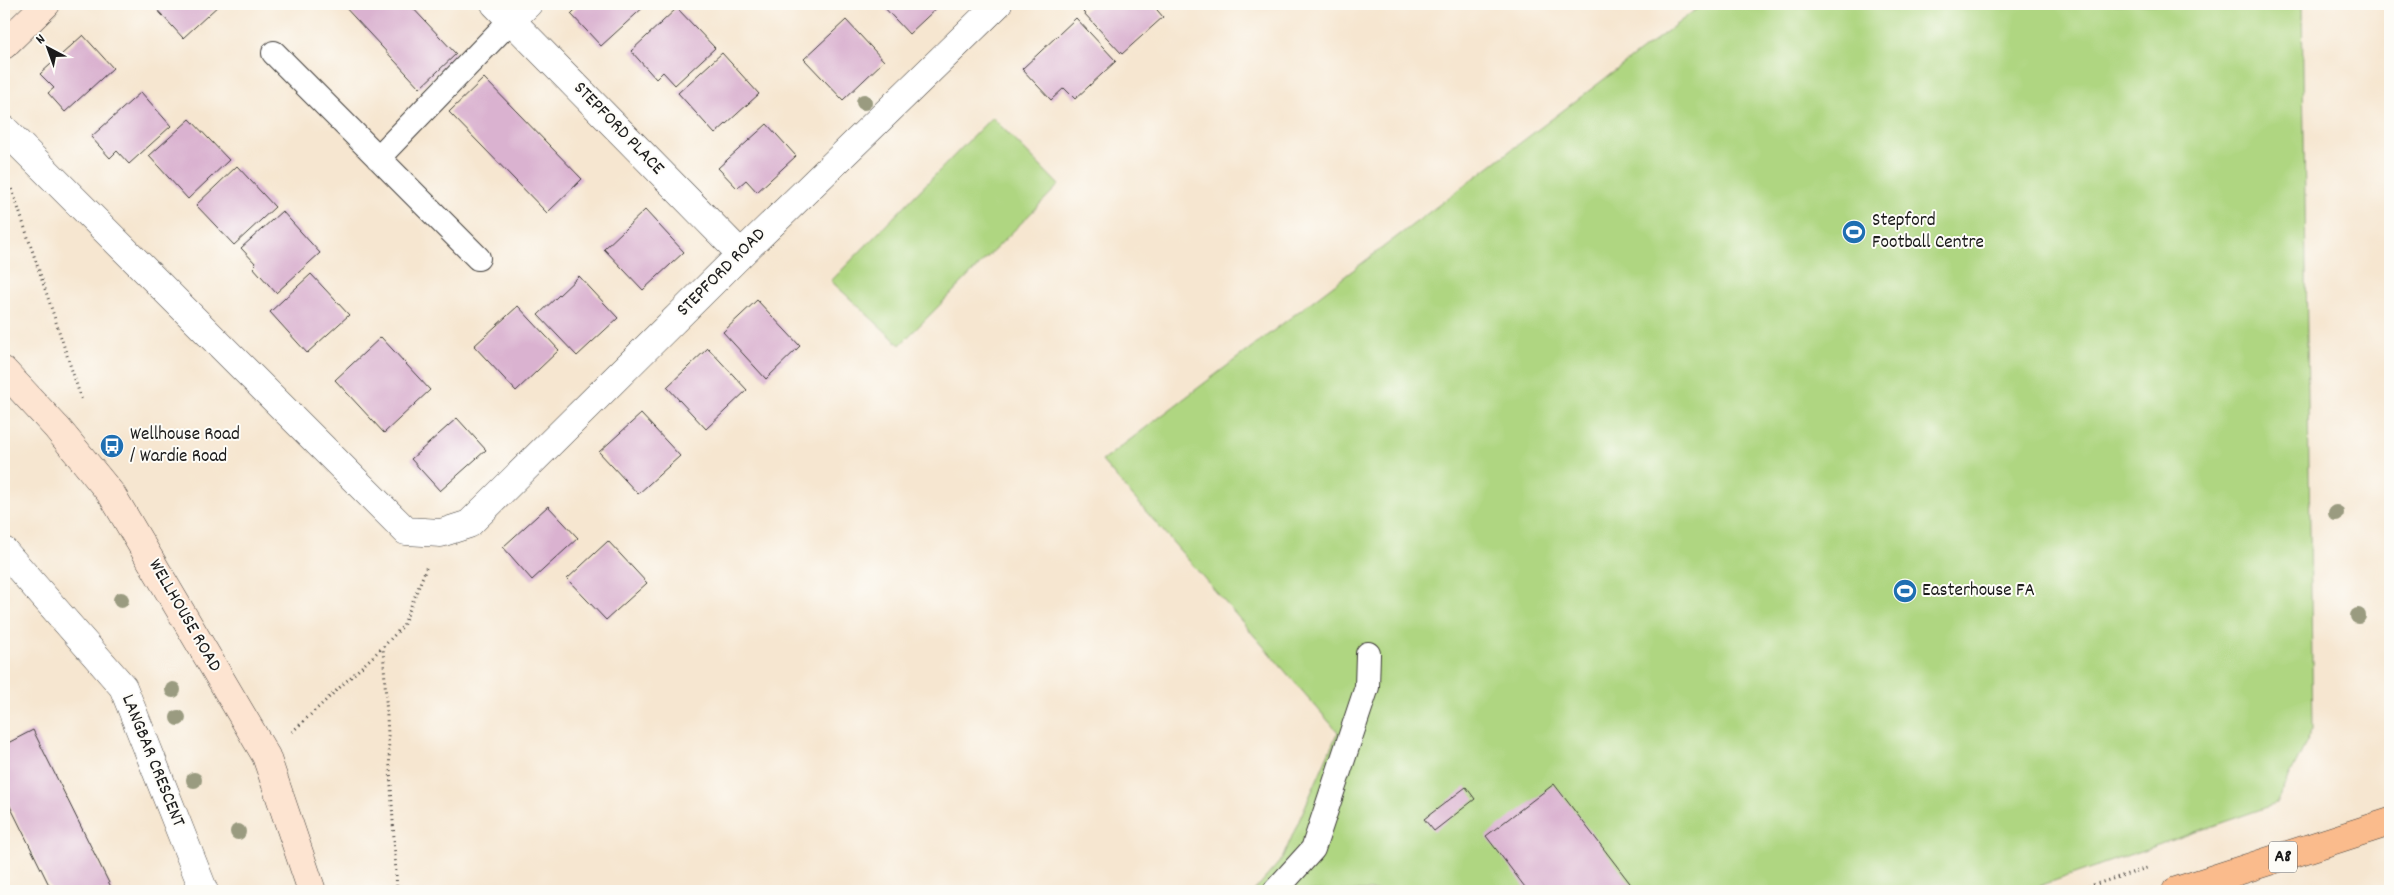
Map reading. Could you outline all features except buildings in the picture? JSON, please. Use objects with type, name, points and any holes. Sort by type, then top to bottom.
[{"type":"main road","name":"A8","points":[[2176,891],[2390,822]]},
{"type":"street","points":[[4,45],[46,4]]},
{"type":"street","name":"STEPFORD ROAD","points":[[441,533],[469,524],[741,254],[998,4]]},
{"type":"street","name":"STEPFORD PLACE","points":[[511,9],[741,254]]},
{"type":"street","points":[[4,129],[406,531],[441,533]]},
{"type":"street","name":"WELLHOUSE ROAD","points":[[4,371],[58,428],[112,495],[266,756],[312,891]]},
{"type":"street","name":"LANGBAR CRESCENT","points":[[4,551],[123,688],[204,891]]},
{"type":"lane","points":[[378,158],[511,9]]},
{"type":"lane","points":[[274,54],[478,258]]},
{"type":"lane","points":[[1275,891],[1313,849],[1367,687],[1368,654]]},
{"type":"path","points":[[10,181],[84,409]]},
{"type":"path","points":[[266,756],[403,626],[441,533]]},
{"type":"path","points":[[383,647],[397,891]]},
{"type":"green space","name":"Stepford Football Centre","points":[[1703,4],[2302,4],[2313,729],[2276,804],[2025,891],[1254,891],[1282,859],[1338,732],[1102,461]]},
{"type":"green space","points":[[992,117],[1059,185],[900,345],[831,281]]},
{"type":"place","name":"Stepford Football Centre","points":[[1854,232]]},
{"type":"place","name":"Wellhouse Road / Wardie Road","points":[[112,446]]},
{"type":"place","name":"Easterhouse FA","points":[[1905,591]]}]
